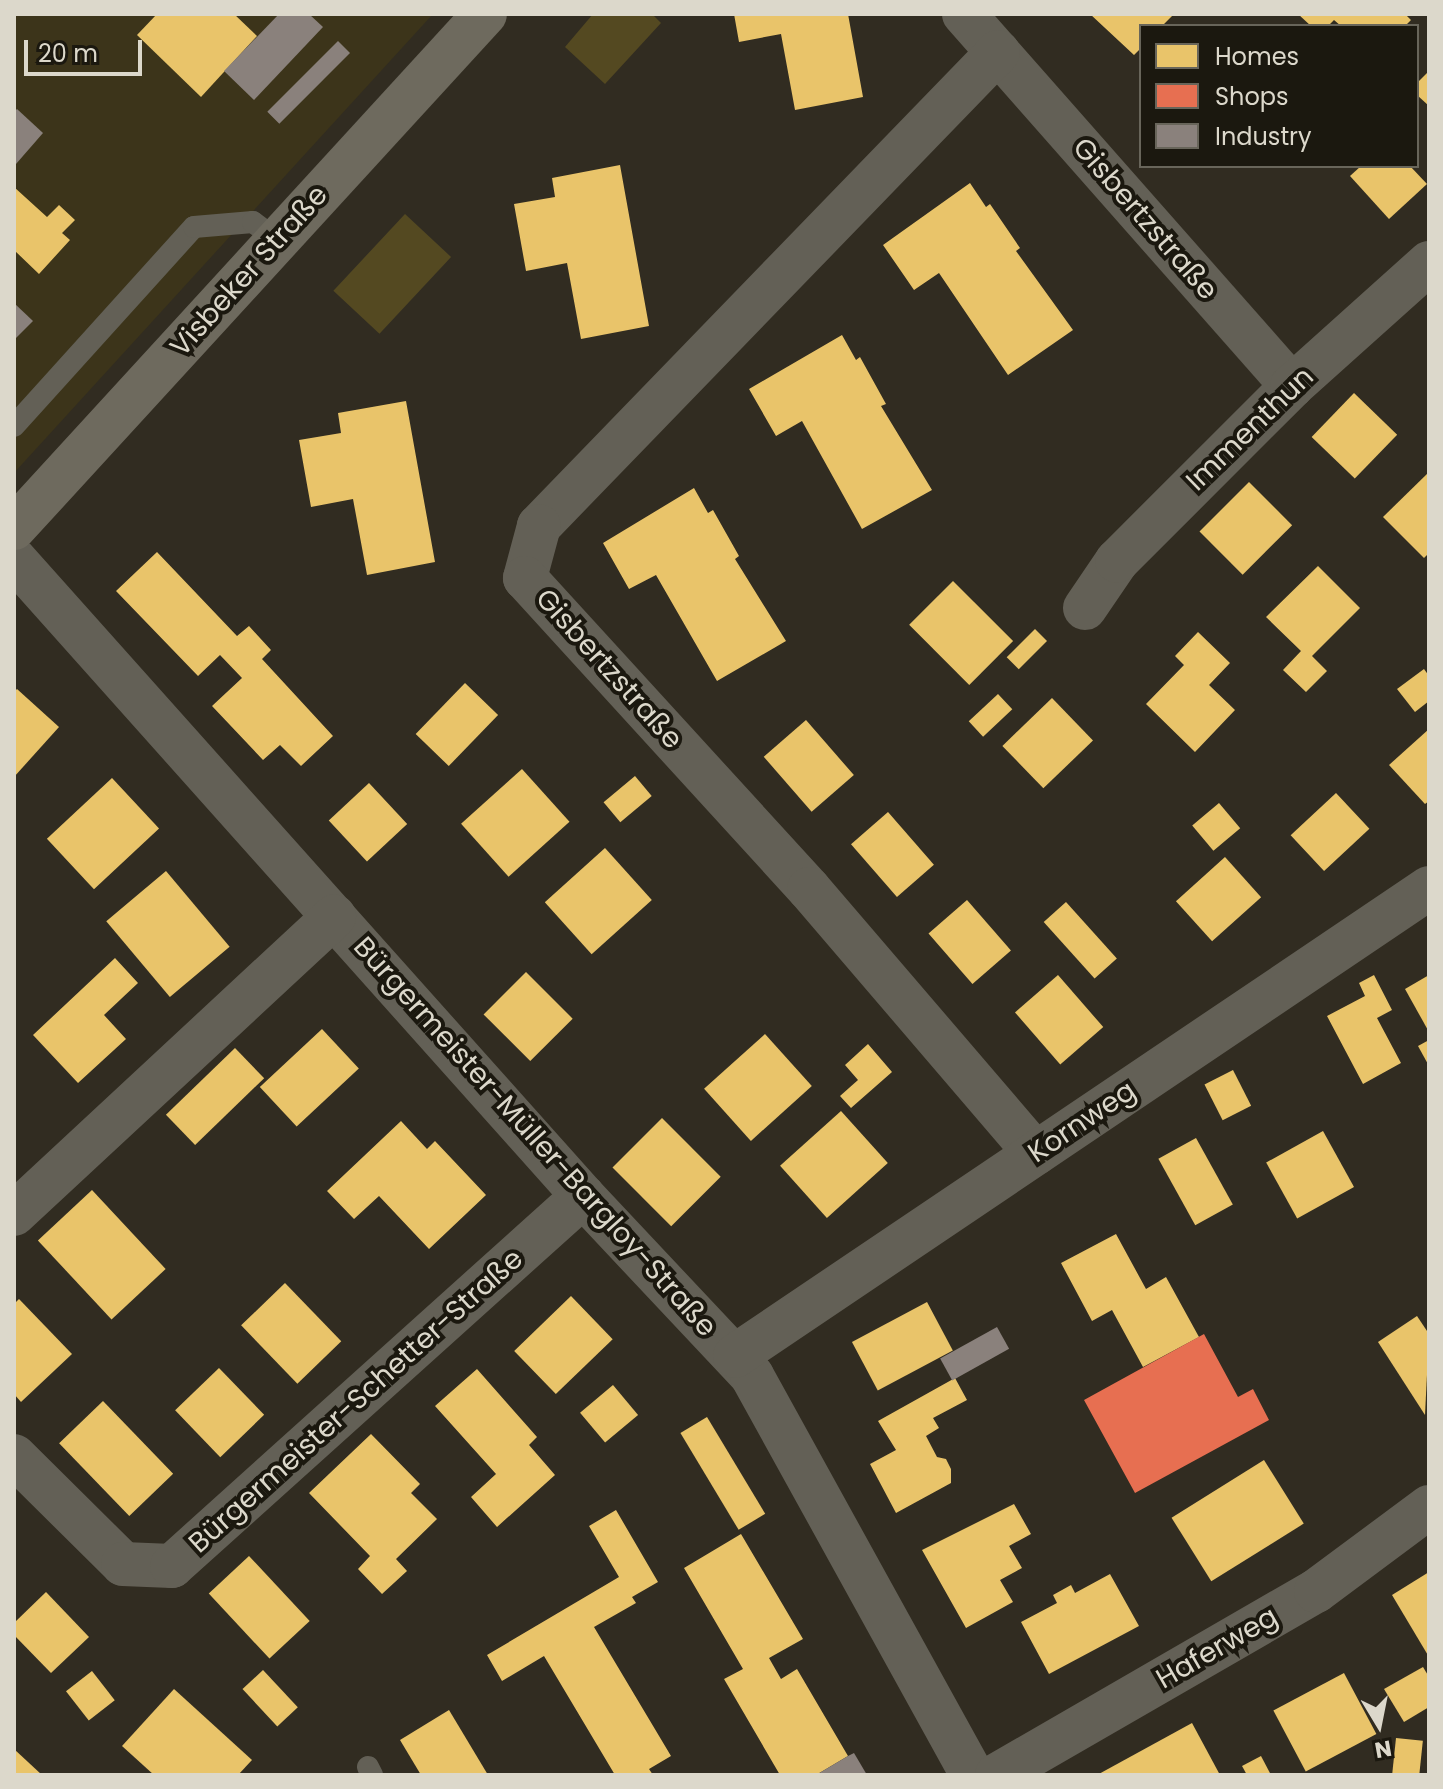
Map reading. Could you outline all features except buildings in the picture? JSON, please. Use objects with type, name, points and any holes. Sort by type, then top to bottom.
[{"type":"street","name":"Visbeker Straße","points":[[14,528],[485,14]]},
{"type":"street","name":"Gisbertzstraße","points":[[964,14],[1292,386]]},
{"type":"street","name":"Gisbertzstraße","points":[[998,52],[539,526],[525,578],[809,889],[1035,1153]]},
{"type":"street","name":"Immenthun","points":[[1085,608],[1117,561],[1292,386],[1429,263]]},
{"type":"street","name":"Bürgermeister-Müller-Bargloy-Straße","points":[[14,559],[583,1196],[752,1376],[972,1775]]},
{"type":"street","name":"Kornweg","points":[[735,1356],[1429,888]]},
{"type":"street","points":[[14,1214],[334,917]]},
{"type":"street","name":"Bürgermeister-Schetter-Straße","points":[[14,1456],[123,1564],[172,1566],[583,1196]]},
{"type":"street","name":"Haferweg","points":[[997,1775],[1316,1591],[1429,1507]]},
{"type":"lane","points":[[14,426],[194,227],[253,222],[277,240]]},
{"type":"shaded area","points":[[14,14],[433,14],[14,473]]},
{"type":"shaded area","points":[[593,14],[652,14],[661,23],[605,84],[565,47]]},
{"type":"shaded area","points":[[405,214],[451,257],[379,334],[333,291]]}]
